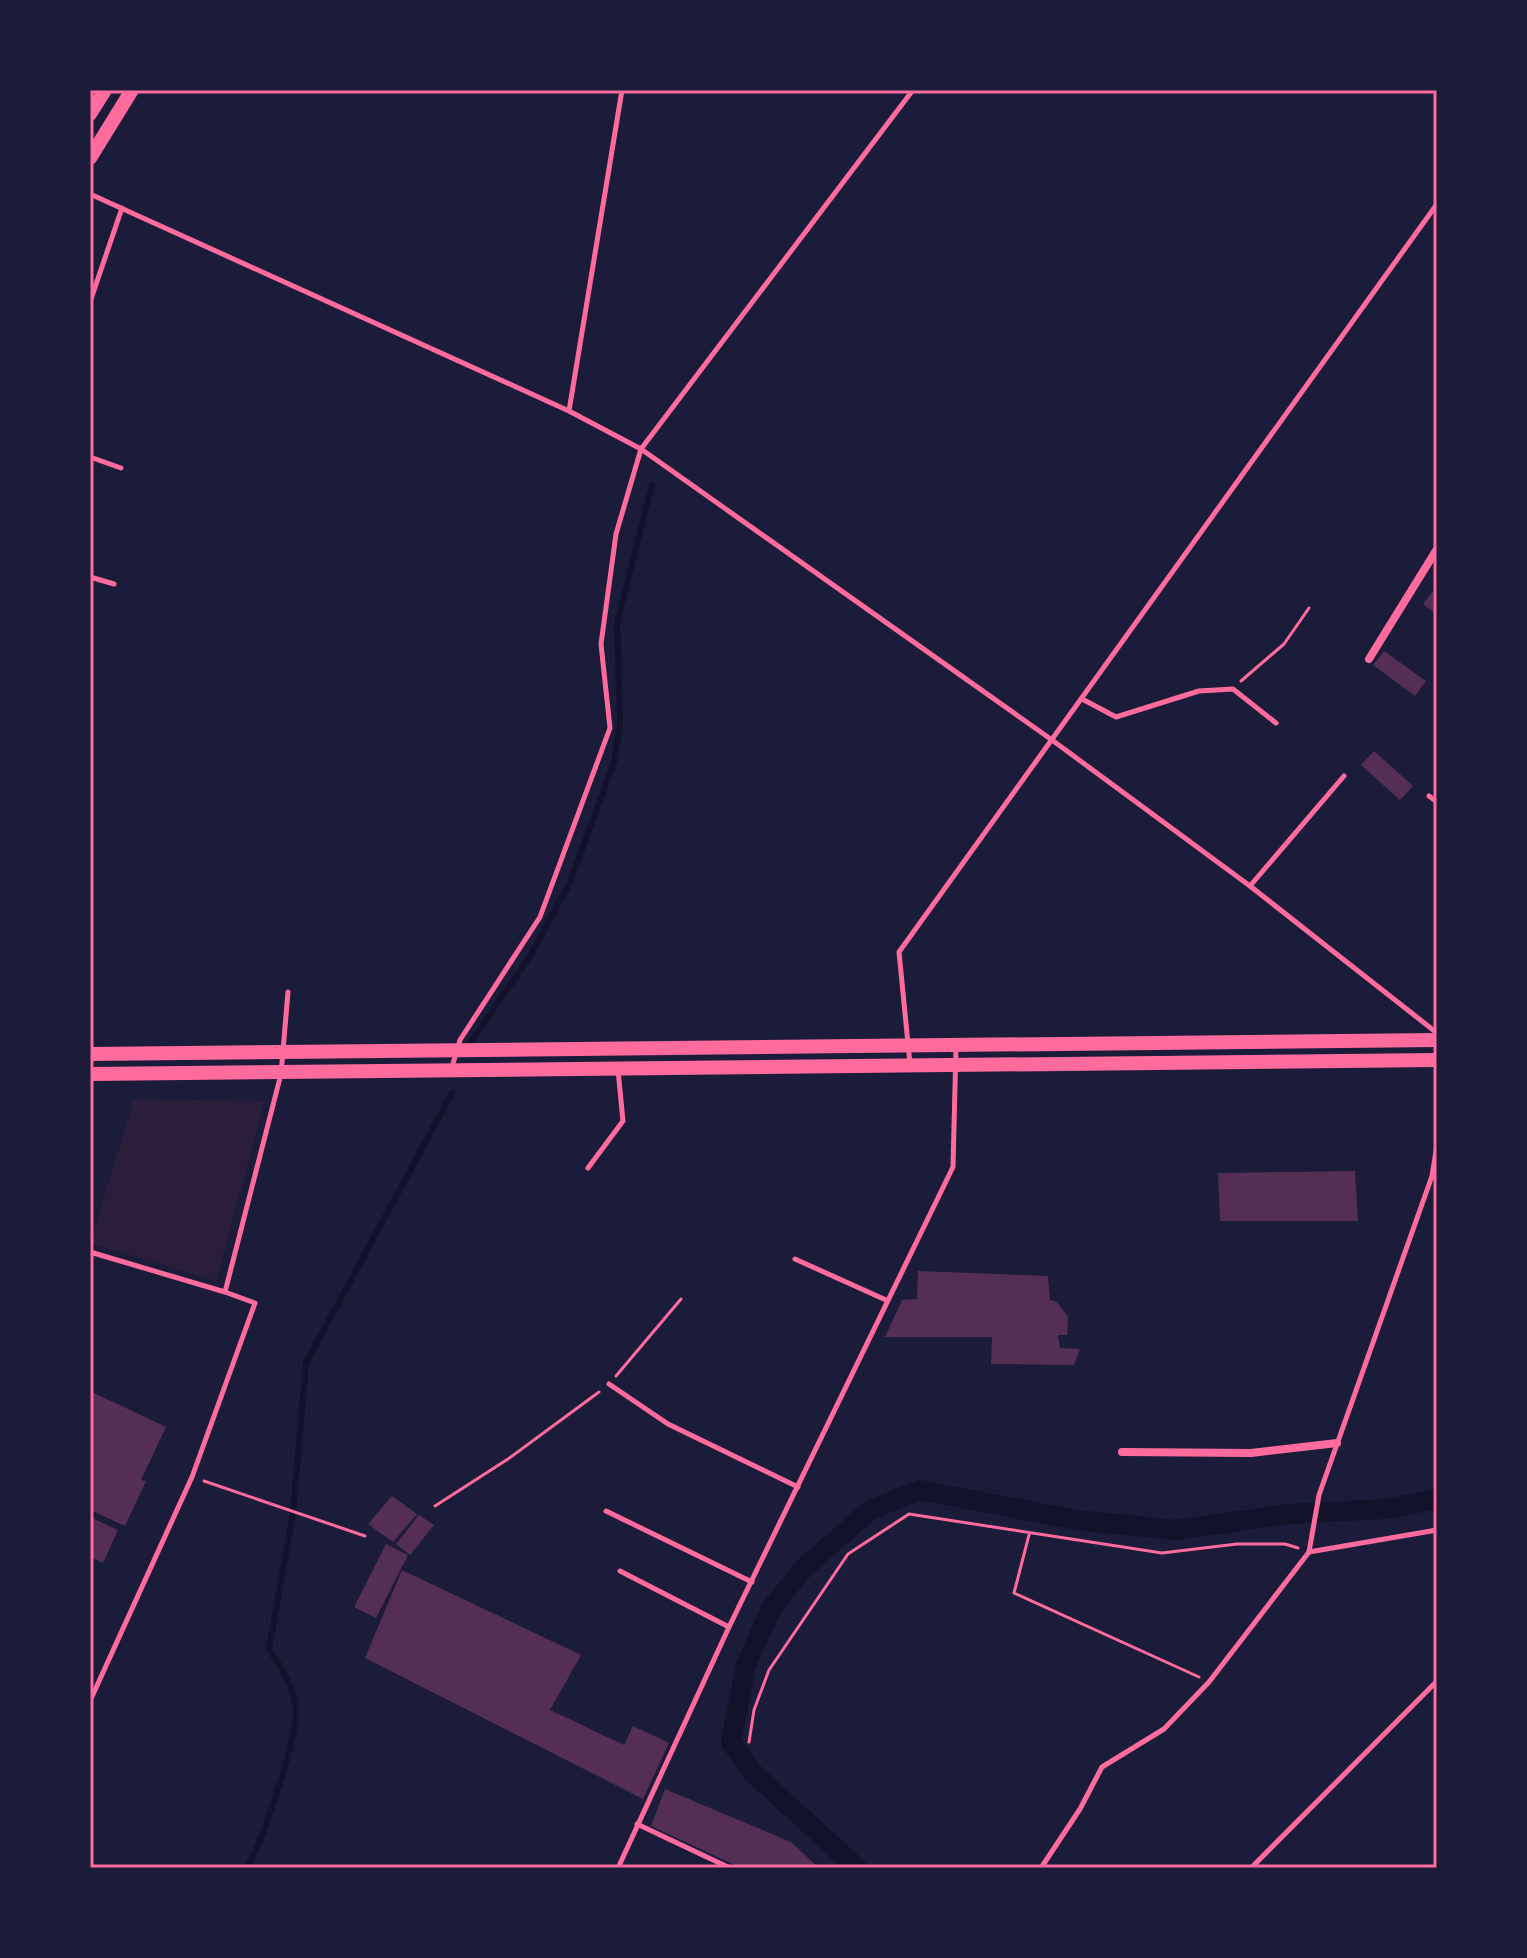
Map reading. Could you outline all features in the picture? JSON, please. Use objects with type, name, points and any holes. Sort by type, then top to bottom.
[{"type":"main road","points":[[90,114],[105,90]]},
{"type":"main road","points":[[90,158],[132,90]]},
{"type":"main road","points":[[90,1054],[1437,1040]]},
{"type":"main road","points":[[90,1074],[1437,1060]]},
{"type":"street","points":[[1369,659],[1437,549]]},
{"type":"street","points":[[1122,1452],[1251,1453],[1337,1443]]},
{"type":"lane","points":[[569,411],[622,90]]},
{"type":"lane","points":[[451,1072],[455,1052],[540,917],[610,728],[601,644],[616,534],[641,449],[913,90]]},
{"type":"lane","points":[[90,194],[569,411],[641,449],[1052,740],[1250,886],[1437,1033]]},
{"type":"lane","points":[[910,1065],[899,952],[1084,700],[1437,204]]},
{"type":"lane","points":[[90,302],[122,208]]},
{"type":"lane","points":[[90,457],[121,468]]},
{"type":"lane","points":[[90,577],[114,584]]},
{"type":"lane","points":[[1084,700],[1116,717],[1199,691],[1233,689],[1276,723]]},
{"type":"lane","points":[[1250,886],[1344,776]]},
{"type":"lane","points":[[1429,796],[1437,802]]},
{"type":"lane","points":[[225,1292],[281,1074],[288,992]]},
{"type":"lane","points":[[618,1868],[729,1627],[953,1167],[956,1047]]},
{"type":"lane","points":[[588,1168],[623,1121],[618,1070]]},
{"type":"lane","points":[[1041,1868],[1080,1809],[1102,1767],[1164,1729],[1209,1682],[1309,1552],[1319,1495],[1432,1176],[1437,1145]]},
{"type":"lane","points":[[90,1252],[255,1303],[192,1477],[90,1701]]},
{"type":"lane","points":[[795,1259],[886,1300]]},
{"type":"lane","points":[[609,1384],[668,1424],[798,1487]]},
{"type":"lane","points":[[606,1511],[752,1582]]},
{"type":"lane","points":[[1309,1552],[1437,1530]]},
{"type":"lane","points":[[620,1571],[729,1627]]},
{"type":"lane","points":[[1251,1868],[1437,1681]]},
{"type":"lane","points":[[637,1824],[730,1868]]},
{"type":"path","points":[[1233,689],[1284,644],[1309,608]]},
{"type":"path","points":[[435,1506],[508,1459],[609,1384],[681,1299]]},
{"type":"path","points":[[192,1477],[365,1536]]},
{"type":"path","points":[[749,1742],[754,1710],[769,1670],[848,1554],[909,1514],[1029,1535],[1162,1553],[1237,1544],[1285,1544],[1309,1552]]},
{"type":"path","points":[[1029,1535],[1014,1593],[1209,1682]]},
{"type":"shaded area","points":[[134,1099],[265,1101],[216,1281],[90,1243]]},
{"type":"building","points":[[1437,586],[1437,615],[1423,604]]},
{"type":"building","points":[[1384,651],[1426,681],[1415,696],[1373,665]]},
{"type":"building","points":[[1374,751],[1413,786],[1400,800],[1361,765]]},
{"type":"building","points":[[1355,1171],[1358,1221],[1220,1221],[1218,1173]]},
{"type":"building","points":[[918,1271],[1048,1276],[1050,1300],[1057,1302],[1068,1317],[1067,1335],[1058,1335],[1060,1348],[1080,1349],[1074,1365],[991,1364],[992,1337],[885,1337],[902,1300],[917,1299]]},
{"type":"building","points":[[90,1391],[166,1427],[141,1480],[146,1481],[125,1526],[90,1510]]},
{"type":"building","points":[[392,1496],[417,1514],[393,1542],[368,1524]]},
{"type":"building","points":[[419,1515],[434,1525],[410,1555],[396,1544]]},
{"type":"building","points":[[90,1517],[118,1530],[103,1563],[90,1557]]},
{"type":"building","points":[[386,1544],[408,1555],[376,1618],[354,1607]]},
{"type":"building","points":[[402,1570],[581,1655],[550,1710],[624,1745],[633,1726],[669,1743],[643,1799],[365,1658]]},
{"type":"building","points":[[665,1789],[791,1842],[819,1868],[741,1868],[651,1826]]},
{"type":"waterway","points":[[471,1042],[532,953],[570,882],[614,762],[620,723],[617,623],[652,485]]},
{"type":"waterway","points":[[247,1868],[277,1792],[296,1712],[291,1687],[269,1649],[293,1513],[306,1363],[452,1093]]},
{"type":"waterway","points":[[857,1868],[751,1771],[731,1742],[746,1665],[772,1607],[804,1568],[870,1510],[920,1490],[1076,1520],[1176,1530],[1288,1514],[1385,1509],[1437,1499]]}]
